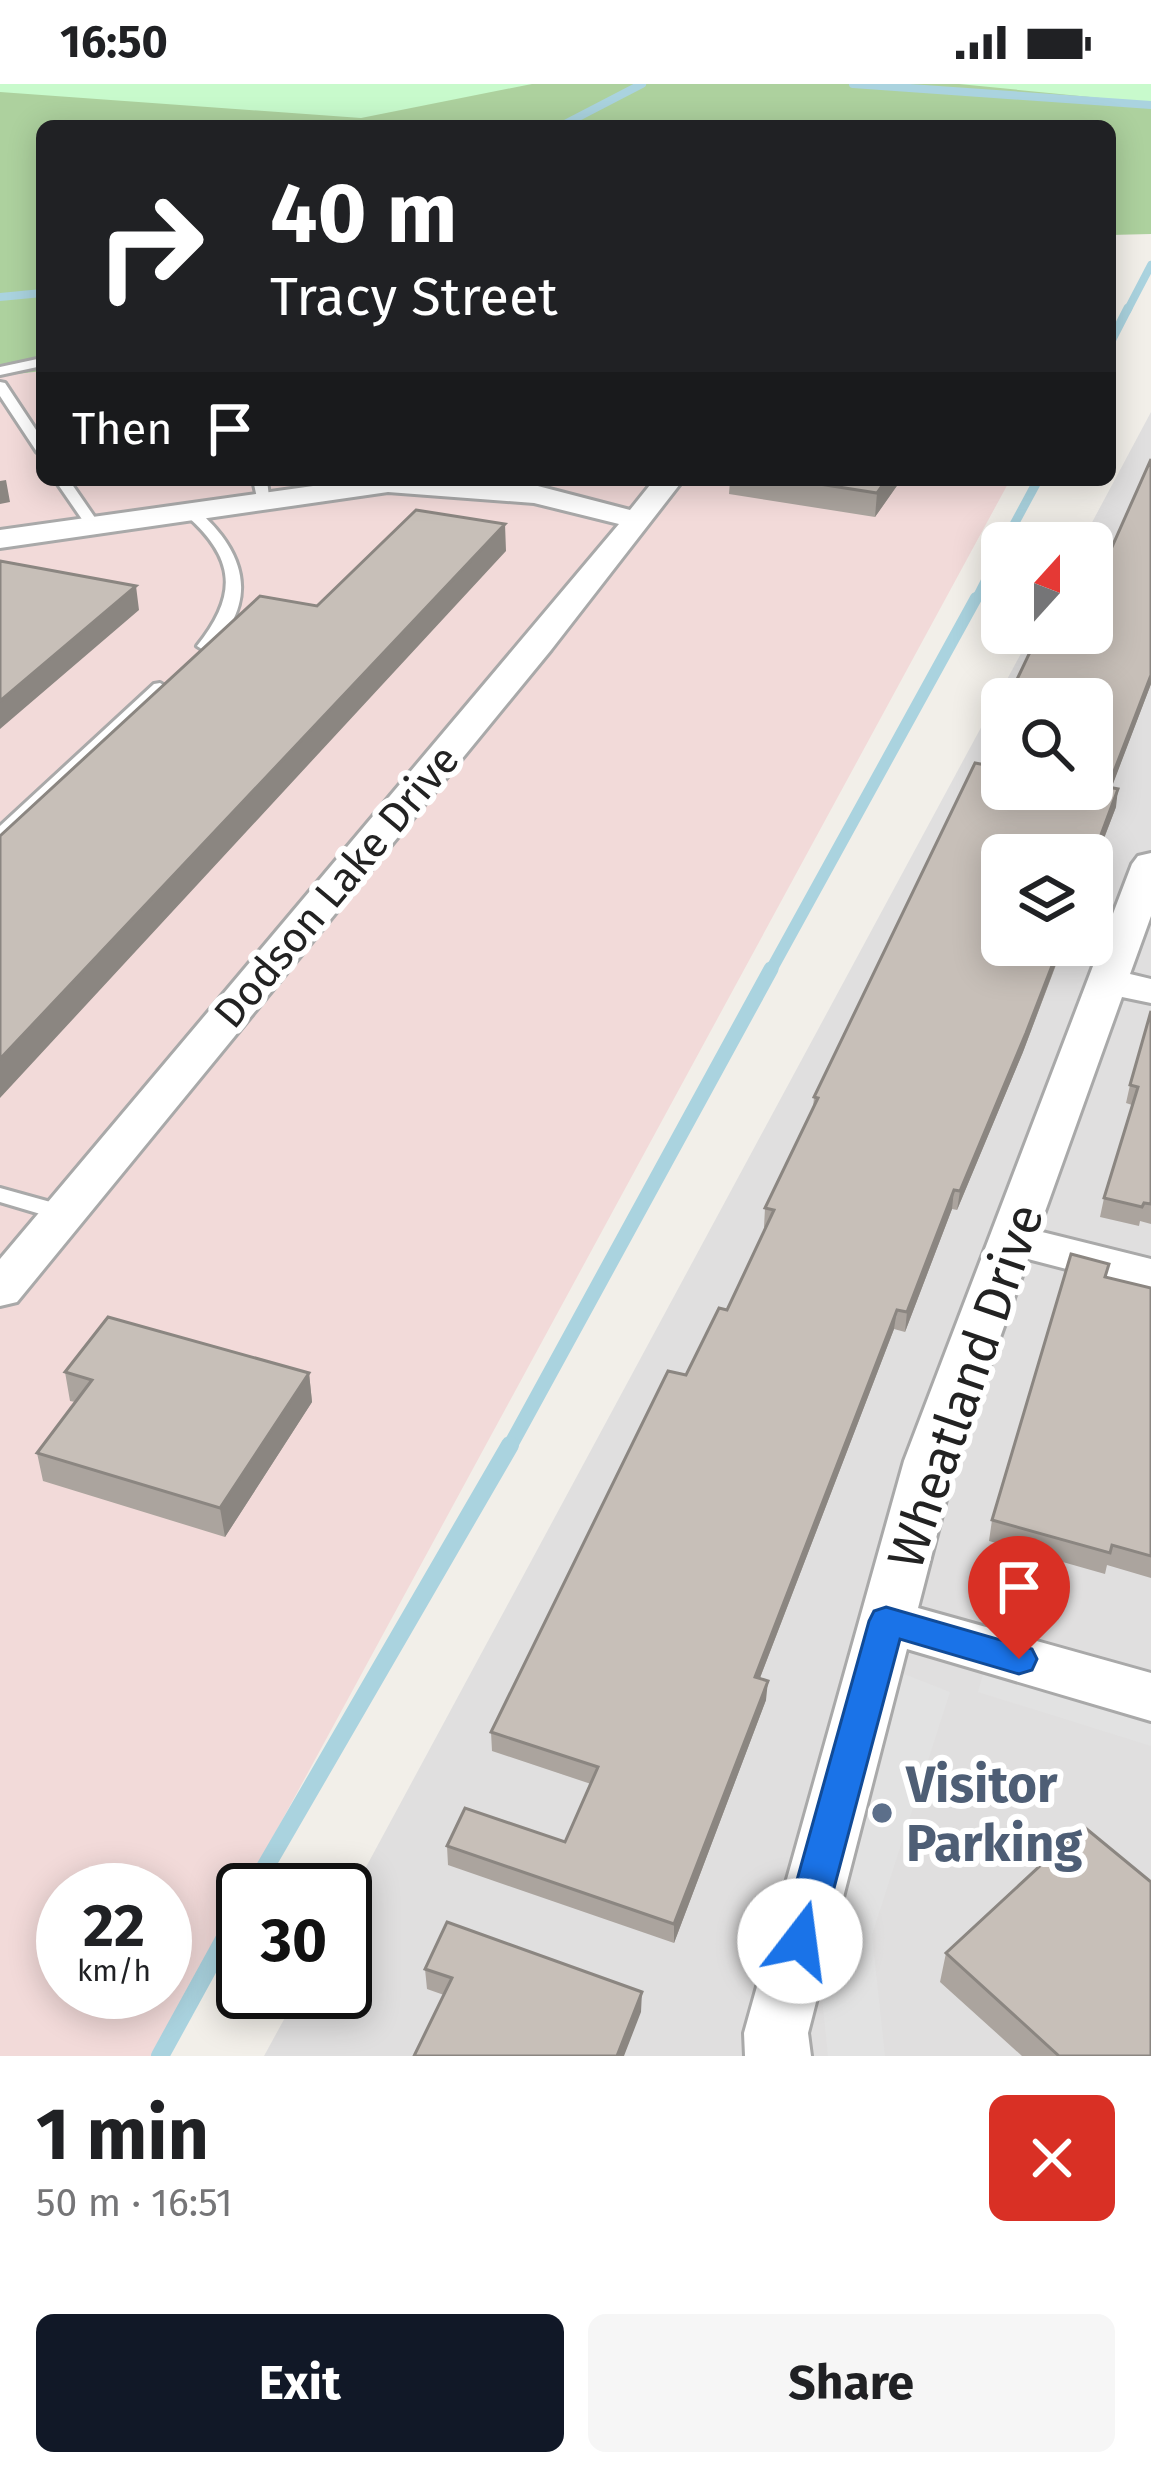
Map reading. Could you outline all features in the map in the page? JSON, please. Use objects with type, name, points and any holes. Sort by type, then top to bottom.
[{"type":"street","points":[[0,539],[191,512],[262,491],[352,486]]},
{"type":"street","points":[[466,486],[534,494],[636,520]]},
{"type":"street","name":"Dodson Lake Drive","points":[[0,1290],[540,643],[664,486]]},
{"type":"street","name":"Wheatland Drive","points":[[778,2056],[776,2033],[930,1461],[1014,1240],[1130,986],[1151,864]]},
{"type":"street","points":[[1014,1240],[1151,1275]]},
{"type":"street","points":[[886,1621],[1151,1697]]},
{"type":"lane","points":[[0,371],[36,363]]},
{"type":"lane","points":[[0,386],[36,440]]},
{"type":"lane","points":[[66,486],[92,525]]},
{"type":"lane","points":[[188,662],[223,631],[238,591],[213,527],[191,512]]},
{"type":"lane","points":[[0,836],[171,678]]},
{"type":"lane","points":[[0,1195],[64,1214]]},
{"type":"shaded area","points":[[36,372],[36,486],[1007,486],[987,522],[981,522],[981,533],[259,1863],[216,1863],[216,1942],[192,1986],[192,1863],[36,1863],[36,2019],[174,2019],[154,2056],[0,2056],[0,376]]},
{"type":"shaded area","points":[[1151,412],[1151,2056],[264,2056],[284,2019],[372,2019],[372,1863],[368,1863],[981,728],[981,810],[1113,810],[1113,678],[1008,678],[1021,654],[1113,654],[1113,522],[1092,522],[1111,486],[1116,486],[1116,478]]},
{"type":"shaded area","name":"Visitor Parking","points":[[988,1657],[1151,1707],[1151,1746],[978,1692]]},
{"type":"shaded area","name":"Visitor Parking","points":[[891,1669],[950,1692],[872,1935],[885,2056],[828,2056],[817,1949]]},
{"type":"green space","points":[[0,84],[1151,84],[1151,234],[1116,235],[1116,120],[36,120],[36,372],[0,376]]},
{"type":"green space","points":[[0,84],[532,84],[361,118],[0,92]]},
{"type":"green space","points":[[959,84],[1151,84],[1151,103]]},
{"type":"building","points":[[1151,459],[1151,675],[1113,774],[1113,678],[1018,678],[1029,654],[1113,654],[1113,545]]},
{"type":"building","points":[[832,486],[882,486],[877,493]]},
{"type":"building","points":[[416,510],[505,524],[0,1059],[0,836],[260,596],[317,606]]},
{"type":"building","points":[[0,561],[136,586],[0,701]]},
{"type":"building","points":[[975,763],[981,764],[981,810],[1110,810],[1101,834],[981,834],[981,966],[1052,966],[960,1191],[954,1190],[907,1312],[897,1310],[755,1677],[768,1681],[674,1924],[447,1846],[465,1808],[565,1842],[598,1767],[491,1732],[668,1371],[686,1375],[719,1308],[727,1310],[774,1210],[765,1208],[818,1098],[814,1097]]},
{"type":"building","points":[[1151,1011],[1151,1204],[1142,1207],[1104,1198],[1138,1087],[1130,1085]]},
{"type":"building","points":[[1071,1254],[1109,1264],[1105,1277],[1151,1288],[1151,1556],[1112,1545],[1110,1553],[992,1520]]},
{"type":"building","points":[[108,1317],[309,1373],[220,1508],[37,1453],[92,1380],[65,1372]]},
{"type":"building","points":[[1083,1826],[1151,1882],[1151,2056],[1059,2056],[946,1953]]},
{"type":"building","points":[[447,1922],[642,1992],[617,2056],[414,2056],[452,1978],[425,1969]]},
{"type":"waterway","points":[[573,120],[642,84]]},
{"type":"waterway","points":[[853,84],[1151,105]]},
{"type":"waterway","points":[[1127,311],[1151,265]]},
{"type":"waterway","points":[[0,297],[36,294]]},
{"type":"waterway","points":[[1116,331],[1128,308]]},
{"type":"waterway","points":[[1015,522],[1035,486]]},
{"type":"waterway","points":[[975,601],[981,589]]},
{"type":"waterway","points":[[770,972],[976,598]]},
{"type":"waterway","points":[[509,1448],[771,969]]},
{"type":"waterway","points":[[268,1863],[510,1445]]},
{"type":"waterway","points":[[160,2056],[216,1954]]},
{"type":"place","name":"Visitor Parking","points":[[882,1813]]},
{"type":"route","points":[[800,1941],[886,1621],[1019,1659]]}]
